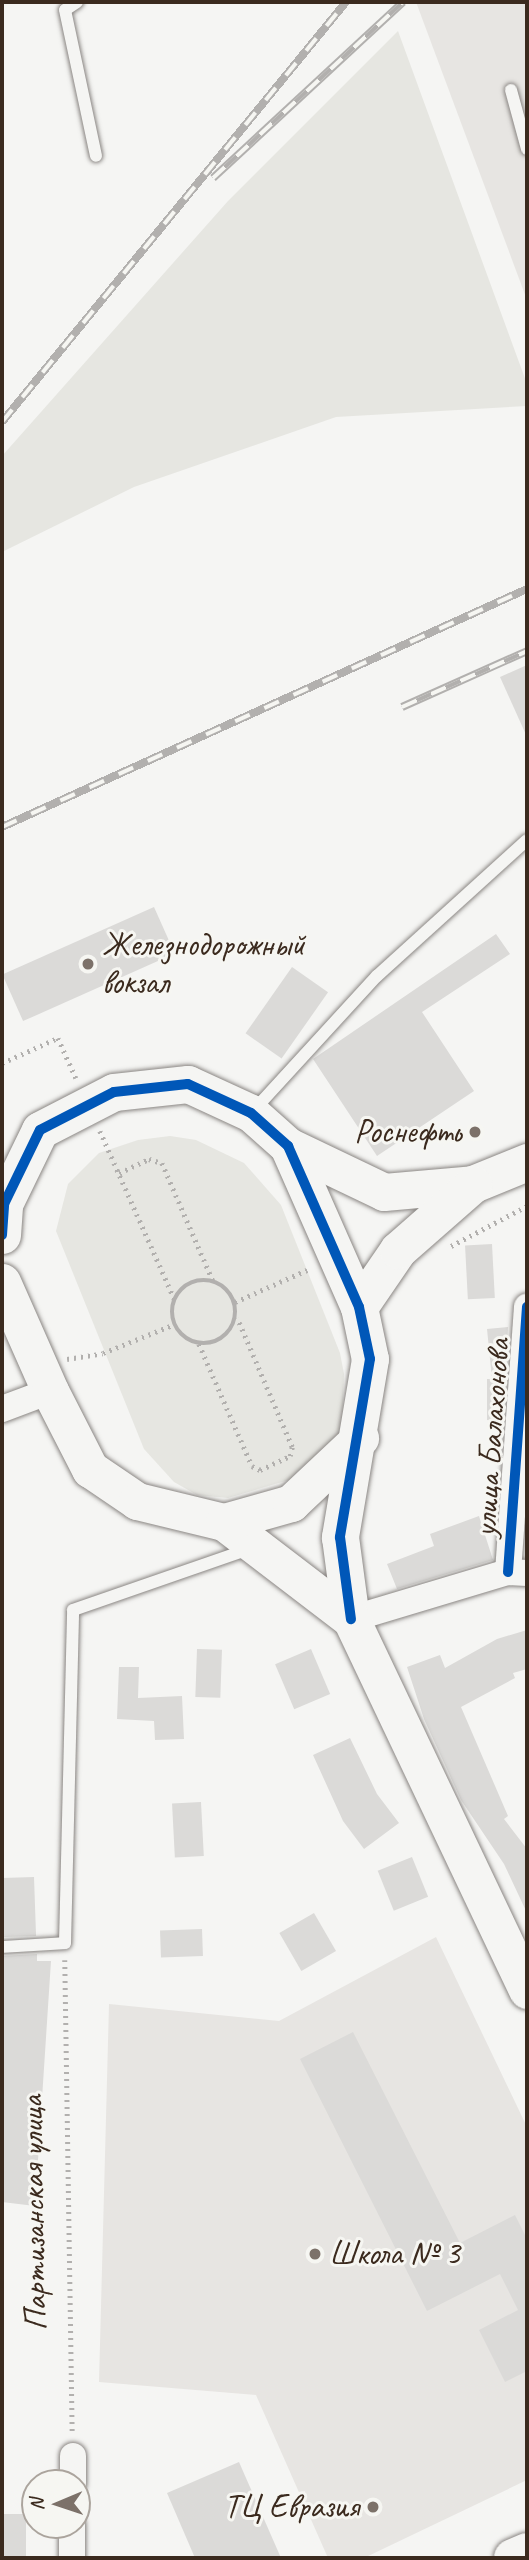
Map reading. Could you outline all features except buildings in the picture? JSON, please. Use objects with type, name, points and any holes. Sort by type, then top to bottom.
[{"type":"main road","points":[[513,2558],[527,2552]]},
{"type":"street","points":[[2,1235],[4,1204],[40,1130],[114,1092],[188,1084],[251,1113],[288,1146],[384,1192],[473,1184],[527,1162]]},
{"type":"street","points":[[288,1146],[359,1307],[370,1359],[360,1438],[340,1537],[351,1619],[527,1990]]},
{"type":"street","points":[[359,1307],[398,1250],[473,1184]]},
{"type":"street","points":[[2,1282],[44,1377],[90,1469],[137,1502],[224,1522],[259,1545],[351,1619]]},
{"type":"street","name":"улица Балахонова","points":[[518,1572],[527,1307]]},
{"type":"street","points":[[2,1409],[44,1377]]},
{"type":"street","points":[[224,1522],[291,1503],[360,1438]]},
{"type":"street","points":[[351,1619],[518,1572]]},
{"type":"street","points":[[73,2456],[73,2469]]},
{"type":"street","points":[[72,2539],[72,2558]]},
{"type":"lane","points":[[77,2],[65,10],[96,156]]},
{"type":"lane","points":[[511,90],[527,149]]},
{"type":"lane","points":[[251,1113],[377,976],[527,840]]},
{"type":"lane","points":[[2,1947],[65,1943],[73,1610],[259,1545]]},
{"type":"path","points":[[2,1063],[58,1038],[174,1300],[175,1324],[188,1341],[199,1344],[218,1342],[237,1318]]},
{"type":"path","points":[[119,1173],[149,1159],[162,1163],[213,1281]]},
{"type":"path","points":[[447,1248],[527,1206]]},
{"type":"path","points":[[235,1302],[307,1270]]},
{"type":"path","points":[[174,1300],[184,1287],[198,1281],[213,1281],[227,1289],[235,1302],[237,1318],[292,1447],[290,1456],[260,1470],[252,1466],[199,1344]]},
{"type":"path","points":[[44,1377],[175,1324]]},
{"type":"shaded area","points":[[416,2],[527,2],[527,300]]},
{"type":"shaded area","points":[[398,31],[527,384],[527,406],[336,417],[134,487],[2,552],[2,456],[228,201]]},
{"type":"shaded area","points":[[170,1136],[196,1140],[244,1163],[281,1205],[340,1353],[344,1374],[342,1429],[328,1456],[299,1477],[228,1498],[197,1495],[174,1482],[144,1449],[56,1231],[68,1184],[99,1153],[138,1140]]},
{"type":"shaded area","name":"Школа № 3","points":[[436,1937],[527,2127],[527,2480],[364,2558],[328,2558],[256,2395],[99,2382],[109,2004],[279,2021]]},
{"type":"railway","points":[[2,422],[346,2]]},
{"type":"railway","points":[[213,178],[403,2]]},
{"type":"railway","points":[[2,827],[527,589]]},
{"type":"railway","points":[[402,707],[527,651]]},
{"type":"cycle path","points":[[2,1235],[4,1204],[40,1130],[114,1092],[188,1084],[251,1113],[288,1146],[359,1307],[370,1359],[340,1537],[351,1619]]},
{"type":"cycle path","points":[[508,1572],[527,1307]]},
{"type":"place","name":"Железнодорожный вокзал","points":[[88,964]]},
{"type":"place","name":"Роснефть","points":[[475,1132]]},
{"type":"place","name":"Школа № 3","points":[[315,2254]]},
{"type":"place","name":"ТЦ Евразия","points":[[373,2507]]}]
